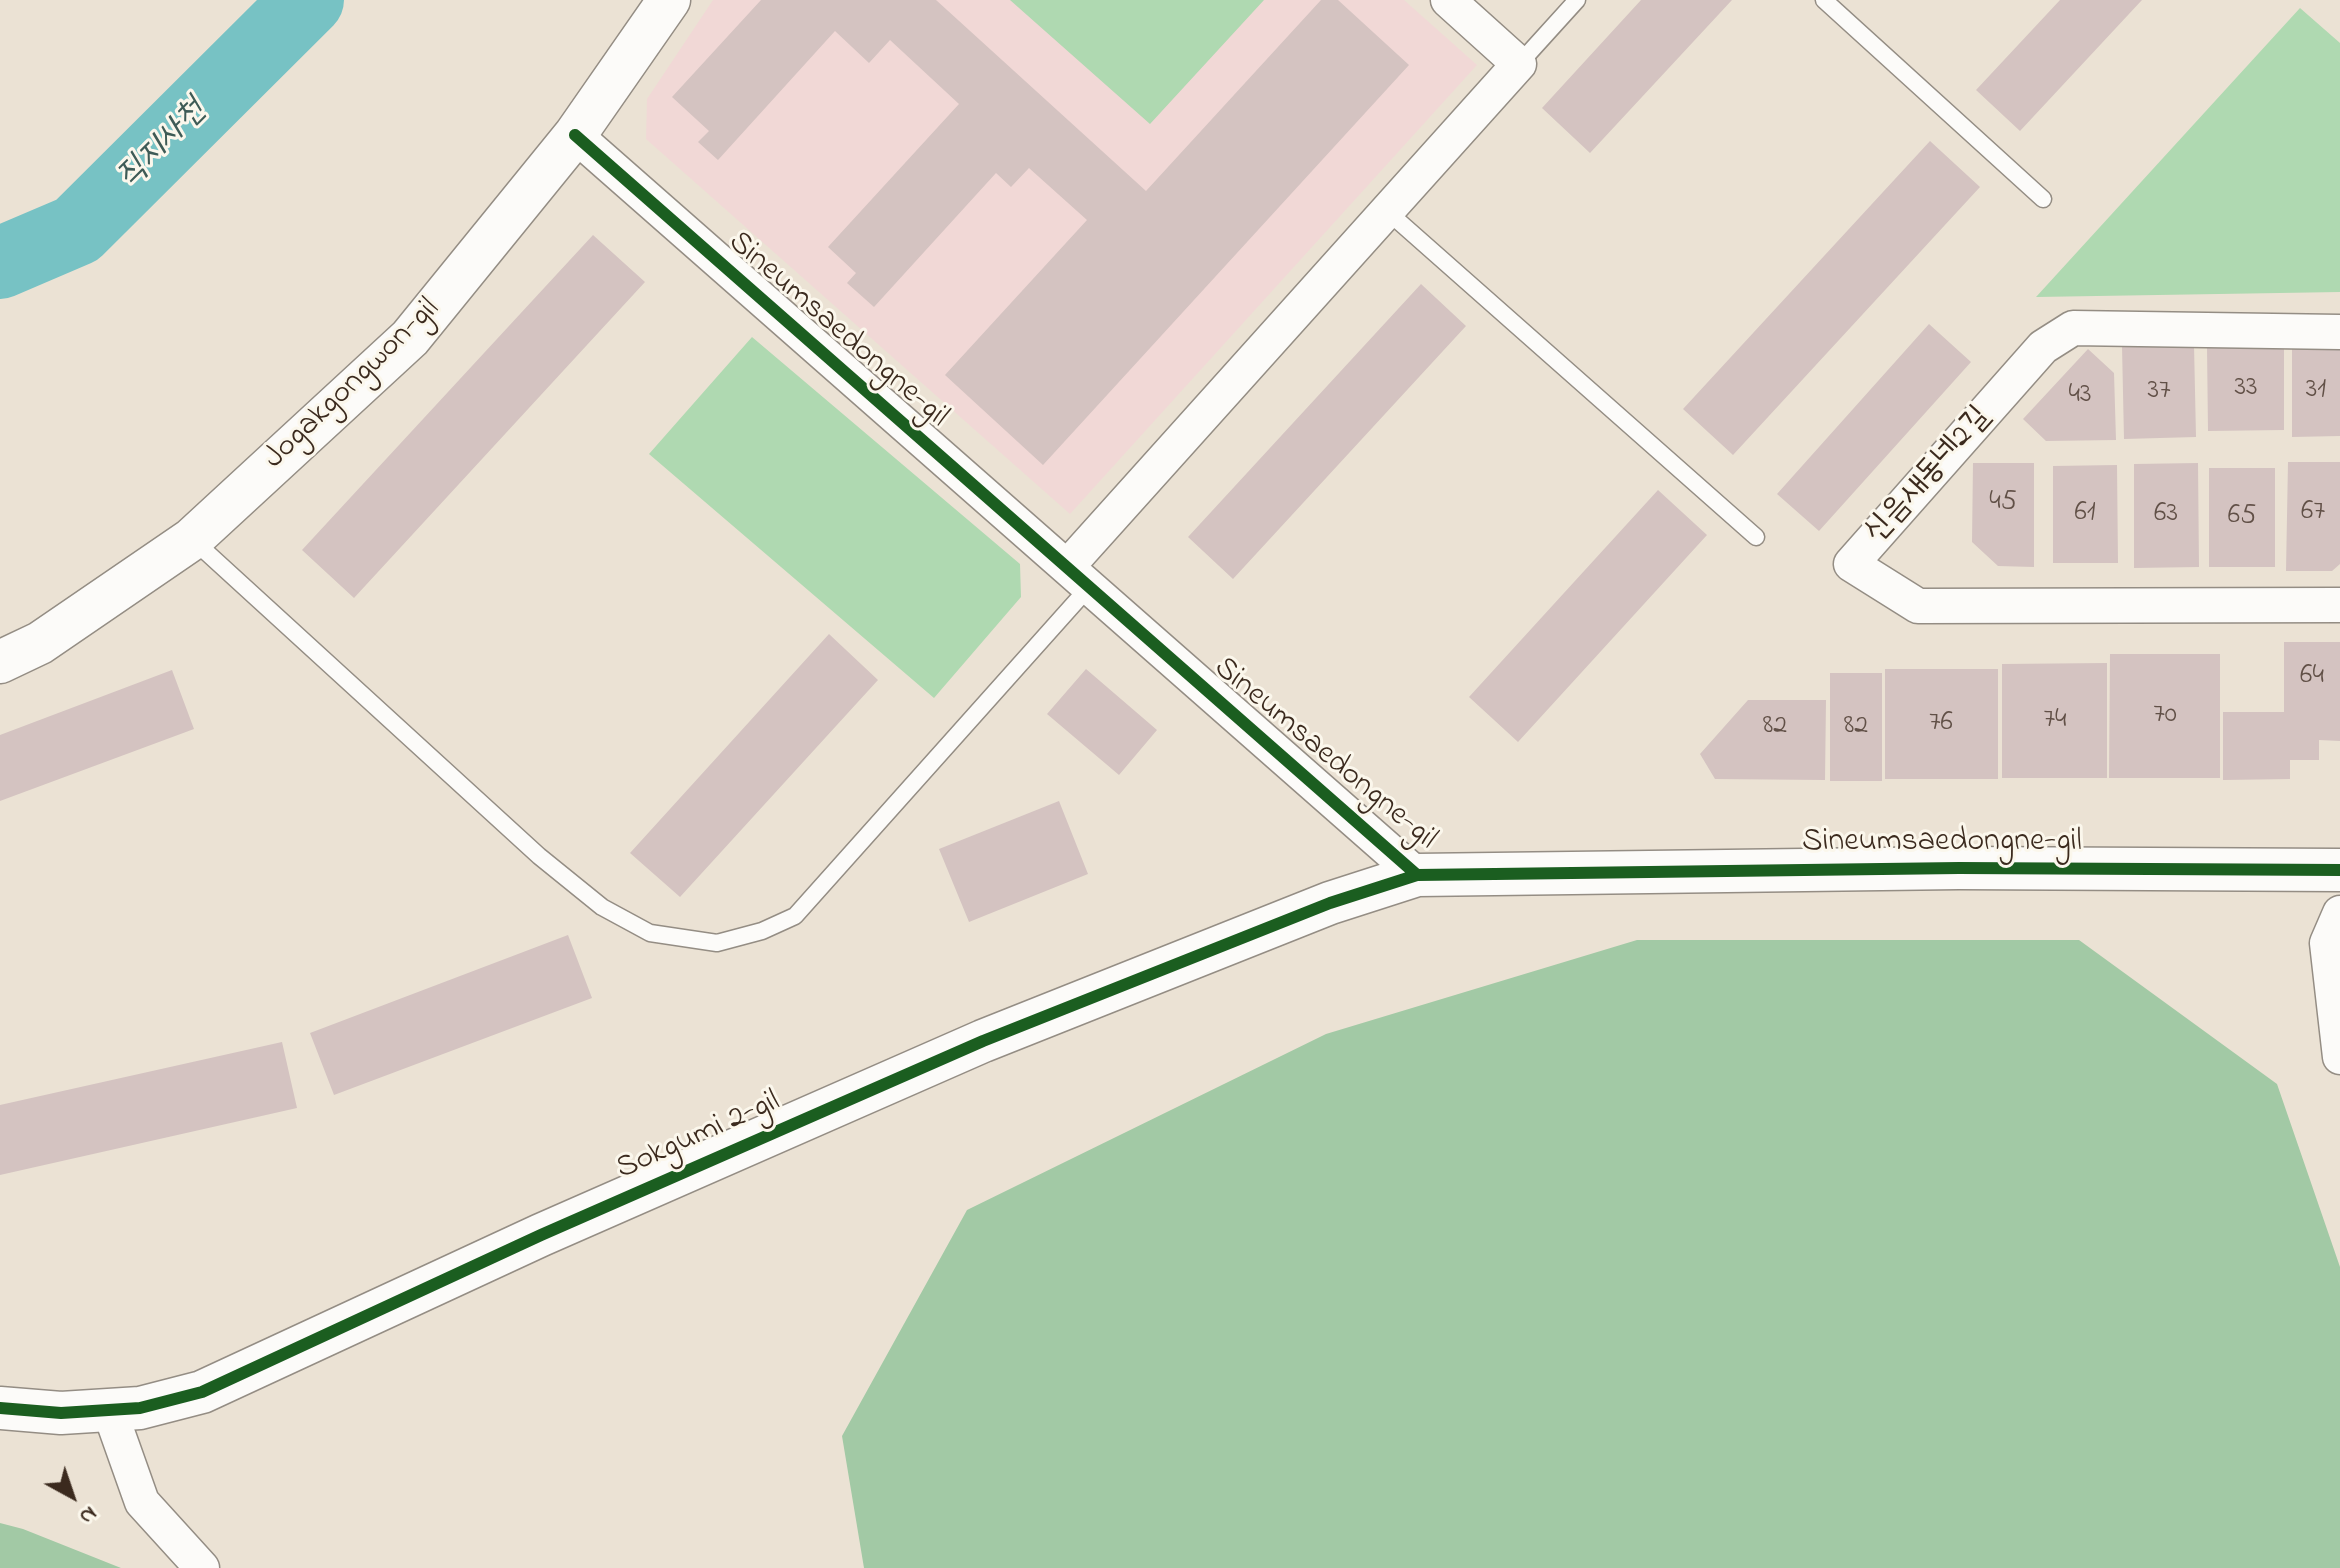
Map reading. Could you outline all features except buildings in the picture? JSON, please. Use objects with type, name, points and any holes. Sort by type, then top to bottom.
[{"type":"street","name":"Jogakgongwon-gil","points":[[0,662],[40,643],[192,539],[410,338],[575,135],[669,0]]},
{"type":"street","points":[[1078,577],[1387,211],[1519,64],[1448,0]]},
{"type":"street","name":"Sineumsaedongne-gil","points":[[575,135],[1417,875],[1959,868],[2340,870]]},
{"type":"street","name":"신음새동네2길","points":[[2340,332],[2073,328],[2043,347],[1851,564],[1918,606],[2340,605]]},
{"type":"street","name":"Sokgumi 2-gil","points":[[0,1408],[61,1413],[140,1408],[202,1392],[541,1235],[983,1041],[1330,903],[1417,875]]},
{"type":"street","points":[[2340,913],[2327,943],[2340,1057]]},
{"type":"street","points":[[109,1409],[142,1502],[202,1568]]},
{"type":"lane","points":[[1519,64],[1577,0]]},
{"type":"lane","points":[[1824,0],[2043,199]]},
{"type":"lane","points":[[1387,211],[1756,537]]},
{"type":"lane","points":[[192,539],[547,864],[602,907],[650,933],[717,943],[762,931],[795,916],[1078,577]]},
{"type":"shaded area","points":[[713,0],[1404,0],[1477,65],[1070,514],[646,139],[647,99]]},
{"type":"green space","points":[[1010,0],[1264,0],[1150,124]]},
{"type":"green space","points":[[2300,8],[2340,43],[2340,292],[2036,297]]},
{"type":"green space","points":[[752,337],[1020,564],[1021,597],[934,698],[649,454]]},
{"type":"green space","points":[[1637,940],[2079,940],[2277,1084],[2340,1267],[2340,1568],[864,1568],[842,1436],[967,1210],[1326,1034]]},
{"type":"green space","points":[[0,1523],[23,1529],[121,1568],[0,1568]]},
{"type":"waterway","name":"직지사천","points":[[0,263],[77,230],[308,0]]},
{"type":"cycle path","points":[[575,135],[1417,875]]},
{"type":"cycle path","points":[[0,1408],[61,1413],[140,1408],[202,1392],[541,1235],[983,1041],[1330,903],[1417,875],[1959,868],[2340,870]]}]
